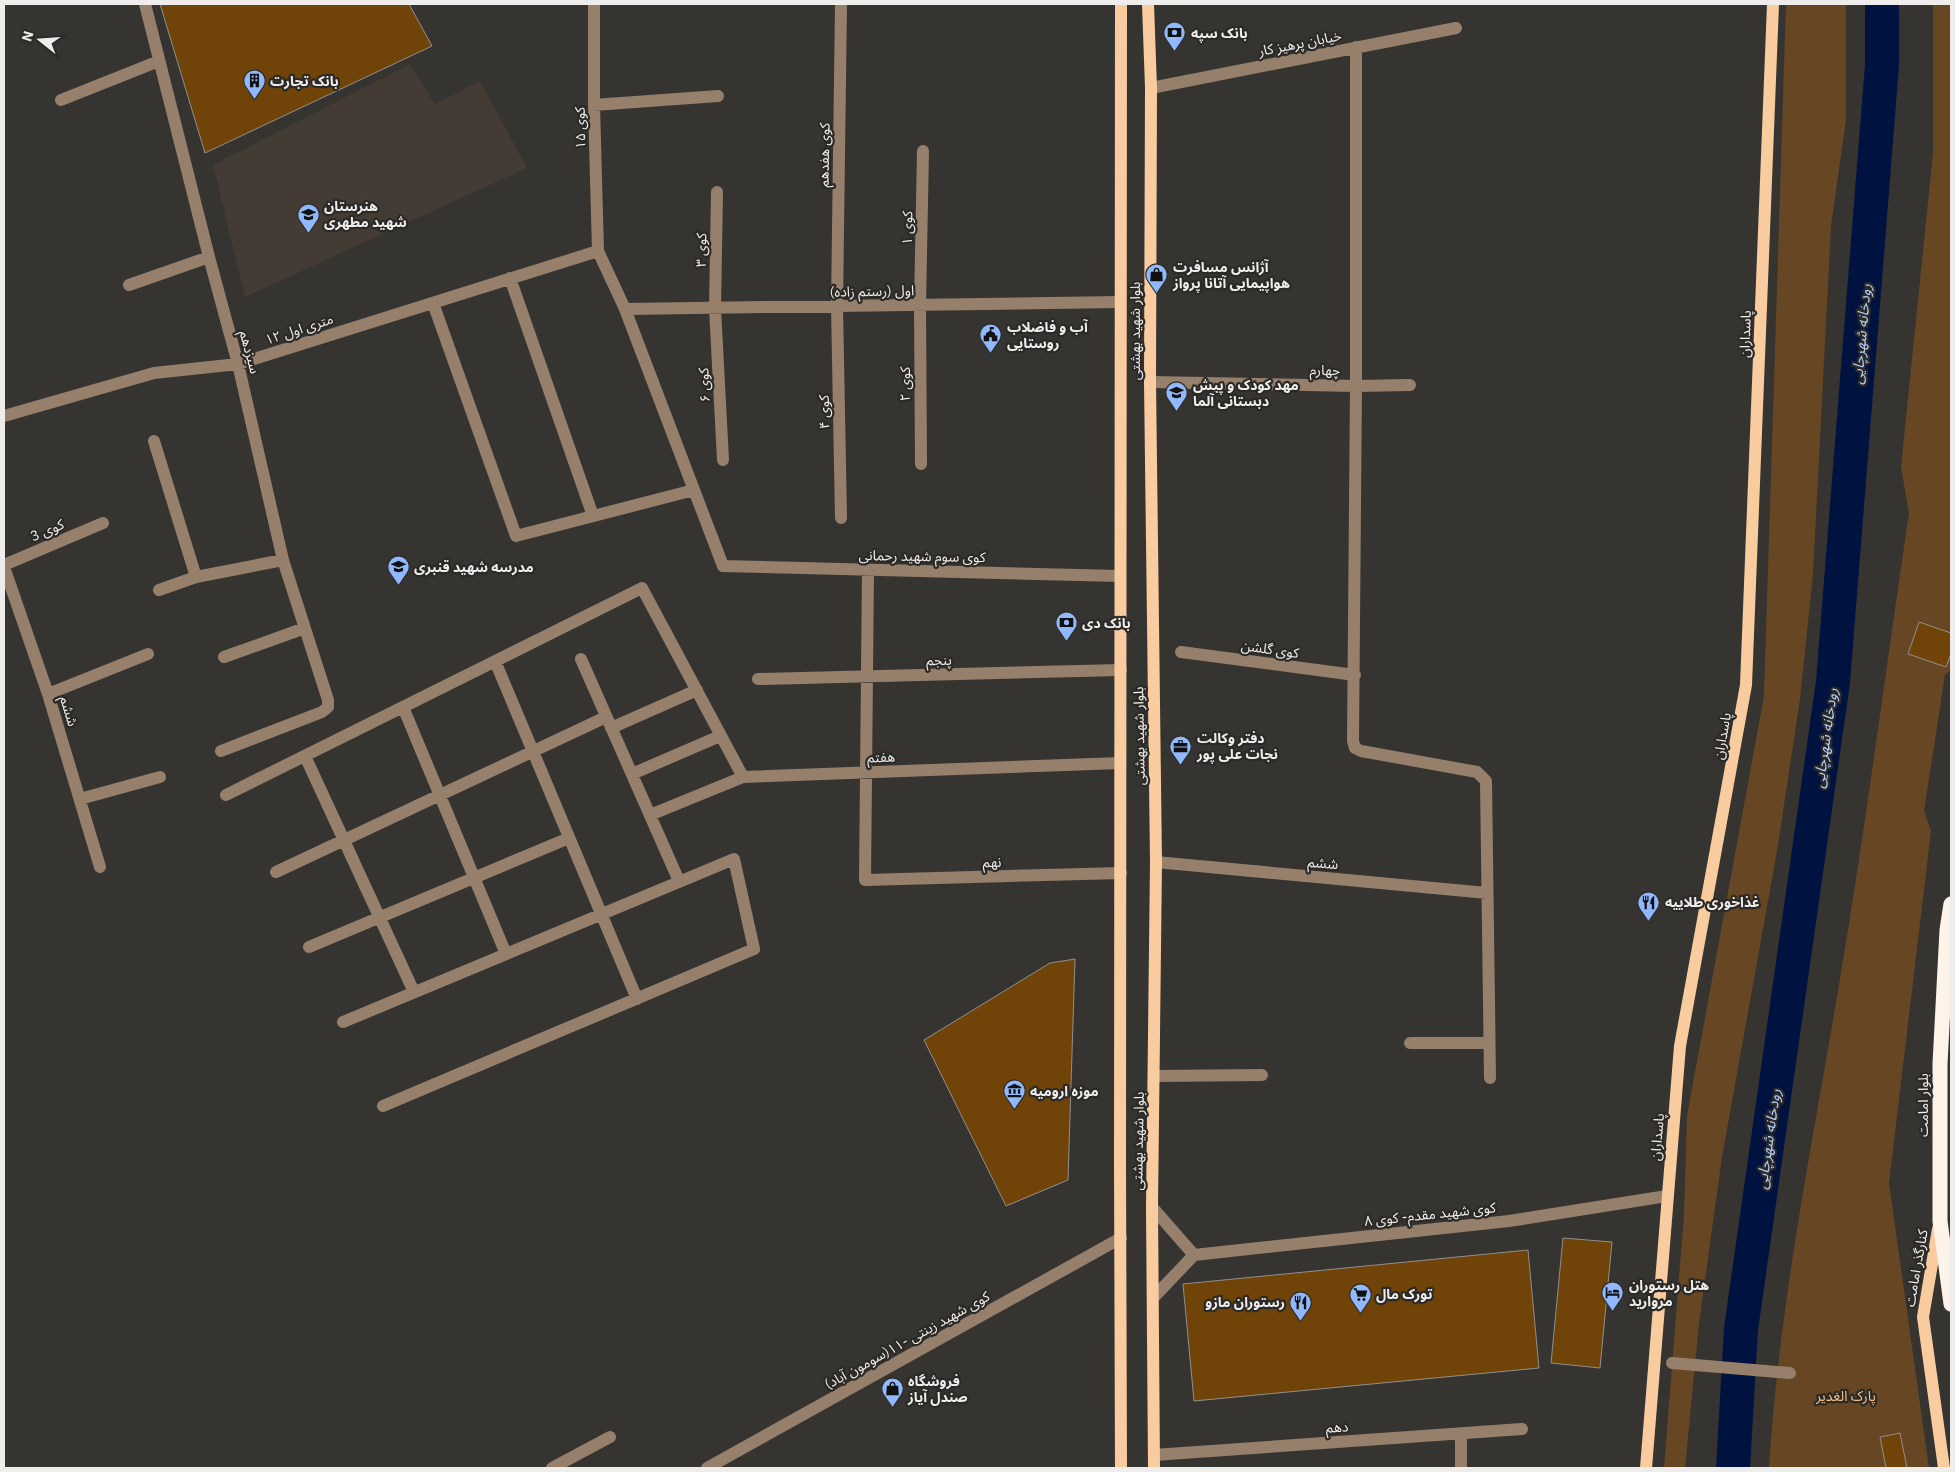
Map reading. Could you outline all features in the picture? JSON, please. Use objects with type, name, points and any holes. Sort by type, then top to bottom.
[{"type":"highway","name":"بلوار امامت","points":[[1951,904],[1947,930],[1940,1064],[1940,1221],[1951,1304]]},
{"type":"main road","name":"بلوار شهید بهشتی","points":[[1121,1468],[1120,302],[1122,4]]},
{"type":"main road","name":"بلوار شهید بهشتی","points":[[1148,4],[1151,88],[1150,382],[1156,862],[1152,1207],[1154,1462]]},
{"type":"main road","name":"پاسداران","points":[[1646,1468],[1680,1046],[1746,685],[1774,4]]},
{"type":"main road","name":"کنارگذر امامت","points":[[1940,1221],[1923,1316],[1944,1468]]},
{"type":"street","name":"سیزدهم","points":[[145,4],[238,364],[283,560],[328,700],[328,707],[322,712],[221,752]]},
{"type":"street","name":"کوی ۱۵","points":[[594,4],[594,106],[598,251]]},
{"type":"street","name":"کوی هفدهم","points":[[837,306],[840,4]]},
{"type":"street","name":"خیابان پرهیز کار","points":[[1151,88],[1456,28]]},
{"type":"street","points":[[1356,47],[1355,748],[1477,772],[1486,781],[1490,1078]]},
{"type":"street","points":[[61,100],[159,60]]},
{"type":"street","points":[[594,106],[718,96]]},
{"type":"street","name":"کوی ۱","points":[[920,305],[923,151]]},
{"type":"street","name":"کوی ۳","points":[[715,308],[717,192]]},
{"type":"street","points":[[433,303],[516,536],[694,490],[625,309],[598,251]]},
{"type":"street","name":"۱۲ متری اول","points":[[4,416],[154,373],[238,364],[598,251]]},
{"type":"street","points":[[129,284],[209,257]]},
{"type":"street","points":[[510,278],[593,516]]},
{"type":"street","name":"اول (رستم زاده)","points":[[625,309],[1120,302]]},
{"type":"street","name":"کوی ۲","points":[[920,305],[921,464]]},
{"type":"street","name":"کوی ۴","points":[[837,306],[841,518]]},
{"type":"street","name":"کوی ۶","points":[[715,308],[723,460]]},
{"type":"street","name":"چهارم","points":[[1150,382],[1356,386],[1410,385]]},
{"type":"street","points":[[154,442],[196,577]]},
{"type":"street","name":"کوی سوم شهید رحمانی","points":[[694,490],[723,566],[1120,576]]},
{"type":"street","name":"کوی 3","points":[[4,566],[103,523]]},
{"type":"street","points":[[158,590],[196,577],[283,560]]},
{"type":"street","name":"ششم","points":[[4,566],[48,694],[100,867]]},
{"type":"street","points":[[866,772],[868,570]]},
{"type":"street","points":[[226,795],[642,588],[742,777]]},
{"type":"street","points":[[224,657],[305,628]]},
{"type":"street","name":"کوی گلشن","points":[[1181,652],[1354,675]]},
{"type":"street","points":[[48,694],[148,654]]},
{"type":"street","points":[[581,659],[679,881]]},
{"type":"street","points":[[496,661],[637,998]]},
{"type":"street","name":"پنجم","points":[[758,679],[1121,670]]},
{"type":"street","points":[[276,872],[533,751],[697,690]]},
{"type":"street","points":[[402,707],[506,954]]},
{"type":"street","points":[[632,774],[720,736]]},
{"type":"street","points":[[305,756],[414,992]]},
{"type":"street","name":"هفتم","points":[[650,815],[742,777],[1120,763]]},
{"type":"street","name":"نهم","points":[[866,772],[865,880],[1121,873]]},
{"type":"street","points":[[80,799],[160,776]]},
{"type":"street","points":[[308,947],[569,838]]},
{"type":"street","points":[[343,1022],[734,859],[754,949],[383,1106]]},
{"type":"street","name":"ششم","points":[[1156,862],[1487,893]]},
{"type":"street","points":[[1410,1043],[1489,1043]]},
{"type":"street","points":[[1155,1076],[1262,1075]]},
{"type":"street","name":"کوی شهید مقدم- کوی ۸","points":[[1194,1255],[1509,1220],[1667,1196]]},
{"type":"street","points":[[1152,1207],[1194,1255],[1153,1298]]},
{"type":"street","name":"کوی شهید زینتی -۱۱(سومون آباد)","points":[[707,1468],[1121,1238]]},
{"type":"street","points":[[1672,1363],[1790,1373]]},
{"type":"street","name":"دهم","points":[[1154,1462],[1522,1429]]},
{"type":"street","points":[[1461,1434],[1461,1468]]},
{"type":"street","points":[[552,1468],[610,1437]]},
{"type":"shaded area","name":"هنرستان شهید مطهری","points":[[410,64],[435,104],[480,81],[527,168],[245,297],[213,165]]},
{"type":"green space","points":[[1786,4],[1846,4],[1846,120],[1831,226],[1813,574],[1800,699],[1777,851],[1722,1157],[1699,1323],[1685,1468],[1664,1468],[1684,1215],[1687,1116],[1764,696]]},
{"type":"green space","name":"پارک الغدیر","points":[[1933,4],[1951,4],[1951,670],[1945,675],[1924,811],[1931,831],[1889,1183],[1929,1468],[1769,1468],[1774,1407],[1789,1284],[1849,921],[1909,513],[1901,467],[1933,153]]},
{"type":"building","name":"بانک تجارت","points":[[160,4],[409,4],[432,46],[205,153]]},
{"type":"building","points":[[1919,622],[1951,633],[1951,654],[1946,667],[1908,654]]},
{"type":"building","name":"موزه ارومیه","points":[[1075,959],[1068,1180],[1006,1206],[924,1040],[1050,963]]},
{"type":"building","points":[[1563,1238],[1612,1242],[1600,1368],[1551,1363]]},
{"type":"building","name":"تورک مال","points":[[1528,1250],[1539,1368],[1194,1401],[1183,1284]]},
{"type":"building","points":[[1900,1433],[1907,1468],[1886,1468],[1880,1437]]},
{"type":"waterway","name":"رودخانه شهرچایی","points":[[1733,1468],[1741,1329],[1833,682],[1882,65],[1882,4]]},
{"type":"place","name":"بانک سپه","points":[[1175,52]]},
{"type":"place","name":"بانک تجارت","points":[[254,100]]},
{"type":"place","name":"هنرستان شهید مطهری","points":[[308,233]]},
{"type":"place","name":"آژانس مسافرت هواپیمایی آتانا پرواز","points":[[1157,294]]},
{"type":"place","name":"آب و فاضلاب روستایی","points":[[991,354]]},
{"type":"place","name":"مهد کودک و پیش دبستانی آلما","points":[[1177,412]]},
{"type":"place","name":"مدرسه شهید قنبری","points":[[398,586]]},
{"type":"place","name":"بانک دی","points":[[1066,642]]},
{"type":"place","name":"دفتر وکالت نجات علی پور","points":[[1181,765]]},
{"type":"place","name":"غذاخوری طلاییه","points":[[1649,921]]},
{"type":"place","name":"موزه ارومیه","points":[[1014,1110]]},
{"type":"place","name":"هتل رستوران مروارید","points":[[1613,1312]]},
{"type":"place","name":"تورک مال","points":[[1360,1313]]},
{"type":"place","name":"رستوران مازو","points":[[1301,1321]]},
{"type":"place","name":"فروشگاه صندل آیاز","points":[[892,1408]]}]
